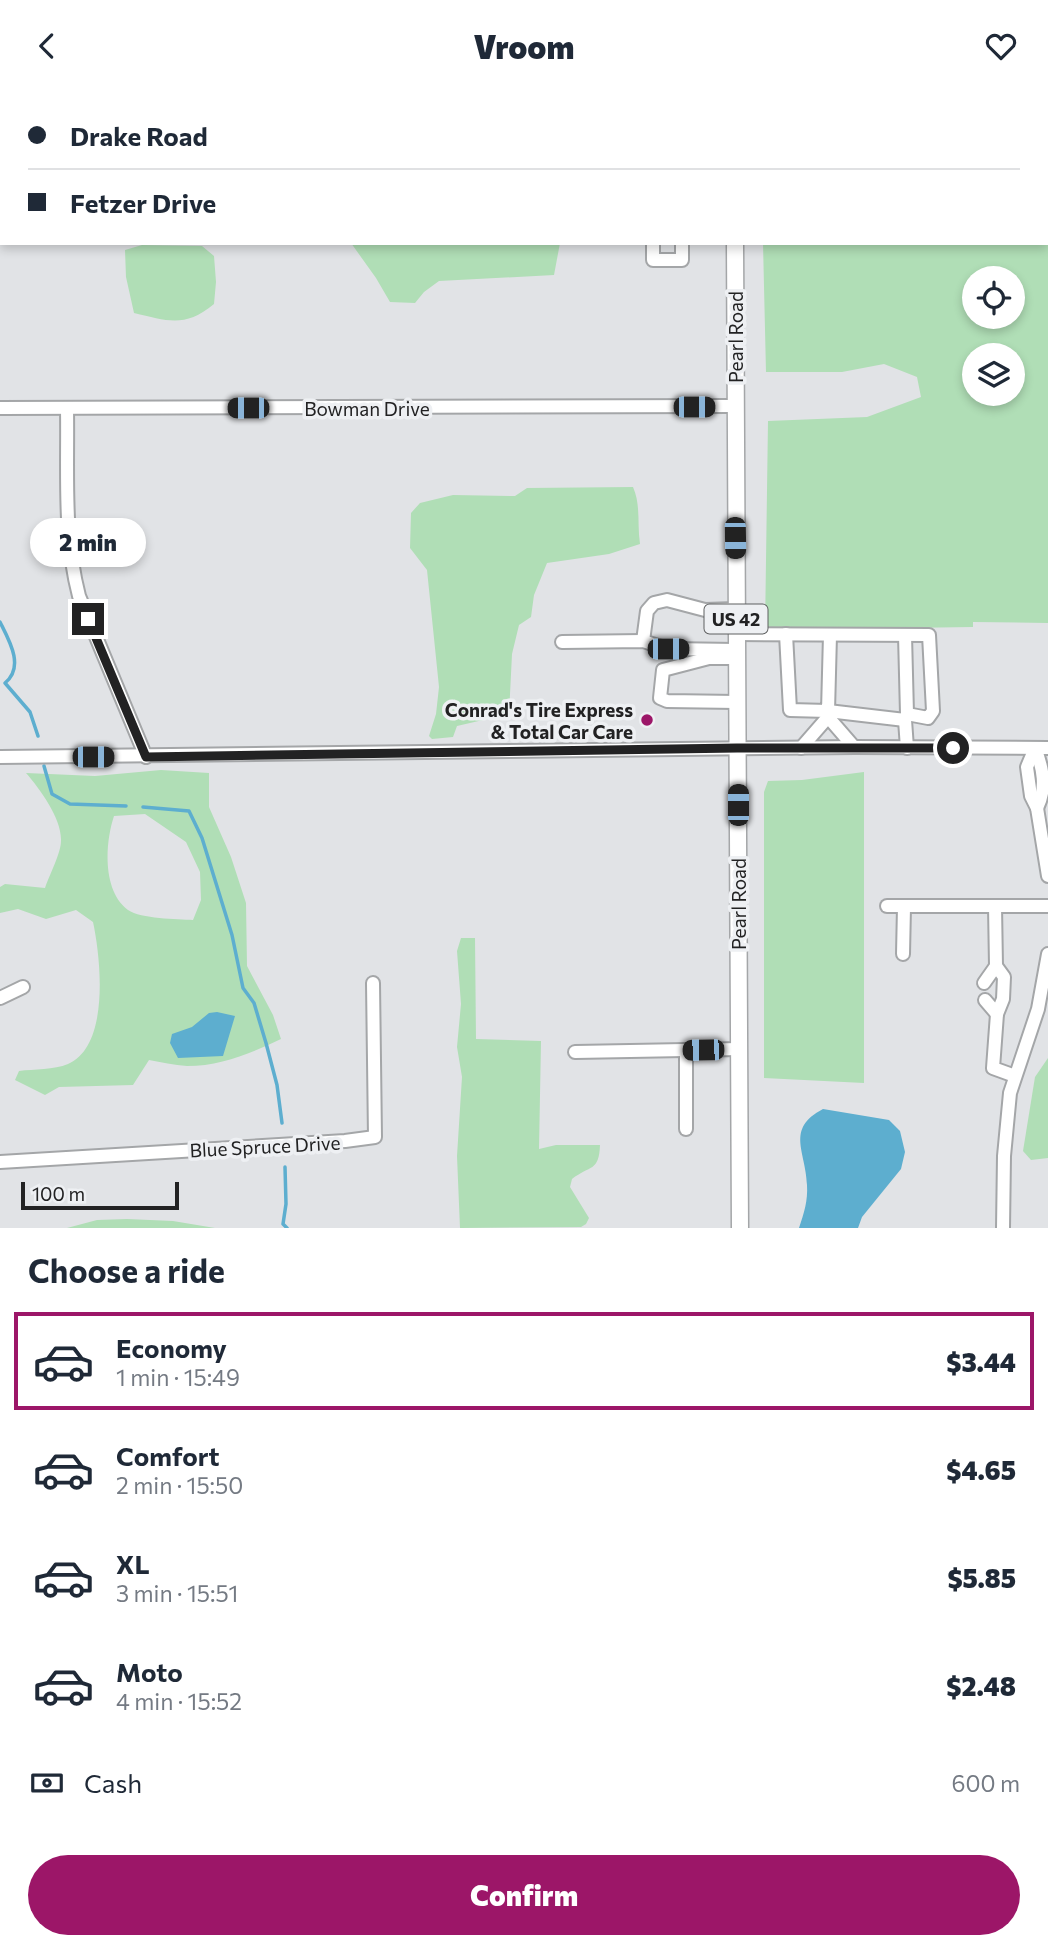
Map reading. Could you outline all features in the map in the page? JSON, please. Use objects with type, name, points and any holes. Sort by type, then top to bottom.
[{"type":"main road","name":"Pearl Road","points":[[735,245],[740,1228]]},
{"type":"street","points":[[653,245],[653,260],[682,260],[682,245]]},
{"type":"street","name":"Bowman Drive","points":[[0,408],[734,407]]},
{"type":"street","points":[[67,408],[69,545],[73,573],[79,596],[146,757]]},
{"type":"street","points":[[643,642],[647,611],[654,603],[667,600],[705,610],[736,609]]},
{"type":"street","points":[[737,702],[667,701],[660,698],[663,670],[709,659],[736,647],[786,635],[929,635],[933,711],[928,718],[790,710],[786,635]]},
{"type":"street","points":[[801,748],[828,714],[830,635]]},
{"type":"street","points":[[905,635],[907,748]]},
{"type":"street","points":[[562,642],[643,642],[668,649],[736,647]]},
{"type":"street","points":[[828,714],[854,747]]},
{"type":"street","points":[[0,757],[737,748],[1042,748],[1043,796],[1037,808],[1048,876]]},
{"type":"street","points":[[887,906],[1048,906]]},
{"type":"street","points":[[995,906],[996,966],[1004,977],[1003,999],[997,1014],[993,1068],[1015,1076]]},
{"type":"street","points":[[903,954],[904,907]]},
{"type":"street","points":[[1003,1228],[1004,1156],[1010,1093],[1038,1009],[1048,954]]},
{"type":"street","points":[[984,983],[996,966]]},
{"type":"street","name":"Blue Spruce Drive","points":[[0,1162],[375,1137],[373,983]]},
{"type":"street","points":[[0,998],[23,987]]},
{"type":"street","points":[[985,1000],[997,1014]]},
{"type":"street","points":[[575,1052],[740,1049]]},
{"type":"street","points":[[686,1050],[686,1129]]},
{"type":"green space","points":[[142,245],[202,246],[214,256],[214,304],[204,312],[185,320],[167,320],[134,313],[126,277],[125,250]]},
{"type":"green space","points":[[352,245],[560,245],[554,275],[439,281],[415,303],[390,302]]},
{"type":"green space","points":[[763,245],[1048,245],[1048,623],[973,622],[973,627],[765,630],[768,421],[867,417],[921,397],[917,377],[884,364],[842,372],[766,372]]},
{"type":"green space","points":[[633,487],[638,508],[640,544],[609,554],[547,563],[534,595],[531,617],[519,625],[512,654],[509,714],[457,726],[453,737],[432,739],[429,736],[436,714],[439,687],[427,570],[410,548],[411,513],[420,503],[453,495],[515,496],[527,488]]},
{"type":"green space","points":[[161,770],[209,773],[209,807],[231,857],[246,903],[247,966],[273,1015],[281,1039],[247,1054],[212,1064],[187,1066],[149,1060],[133,1085],[59,1087],[45,1095],[15,1080],[19,1071],[68,1064],[81,1054],[91,1039],[96,1021],[100,978],[93,922],[76,910],[46,919],[18,909],[0,913],[0,887],[5,884],[45,888],[60,846],[60,832],[54,814],[26,773],[95,776]],"holes":[[[145,814],[186,842],[200,872],[201,900],[193,920],[150,917],[128,910],[114,891],[108,866],[109,839],[114,816]]]},
{"type":"green space","points":[[864,772],[864,1083],[764,1078],[764,792],[768,781],[802,780]]},
{"type":"green space","points":[[461,938],[475,938],[476,1039],[541,1041],[539,1149],[556,1145],[600,1145],[598,1160],[592,1167],[572,1179],[570,1187],[589,1218],[581,1227],[460,1228],[457,1156],[462,1077],[457,1047],[461,1004],[457,951]]},
{"type":"green space","points":[[1048,1058],[1048,1158],[1031,1160],[1023,1151],[1035,1077]]},
{"type":"green space","points":[[97,1220],[173,1221],[215,1228],[67,1228]]},
{"type":"water","points":[[209,1013],[235,1016],[223,1056],[178,1058],[170,1043],[172,1034],[192,1027]]},
{"type":"water","points":[[823,1109],[889,1120],[900,1131],[905,1152],[901,1169],[862,1217],[858,1228],[799,1228],[807,1191],[801,1133],[811,1117]]},
{"type":"waterway","points":[[0,622],[15,661],[11,677],[5,683],[30,712],[38,736]]},
{"type":"waterway","points":[[44,766],[52,794],[70,804],[126,806]]},
{"type":"waterway","points":[[143,807],[189,811],[202,838],[232,935],[243,988],[254,1003],[266,1043],[277,1085],[282,1123]]},
{"type":"waterway","points":[[285,1167],[286,1204],[283,1224],[287,1228]]},
{"type":"place","name":"Conrad's Tire Express & Total Car Care","points":[[647,720]]},
{"type":"route","points":[[88,619],[146,757],[737,748],[953,748]]}]
